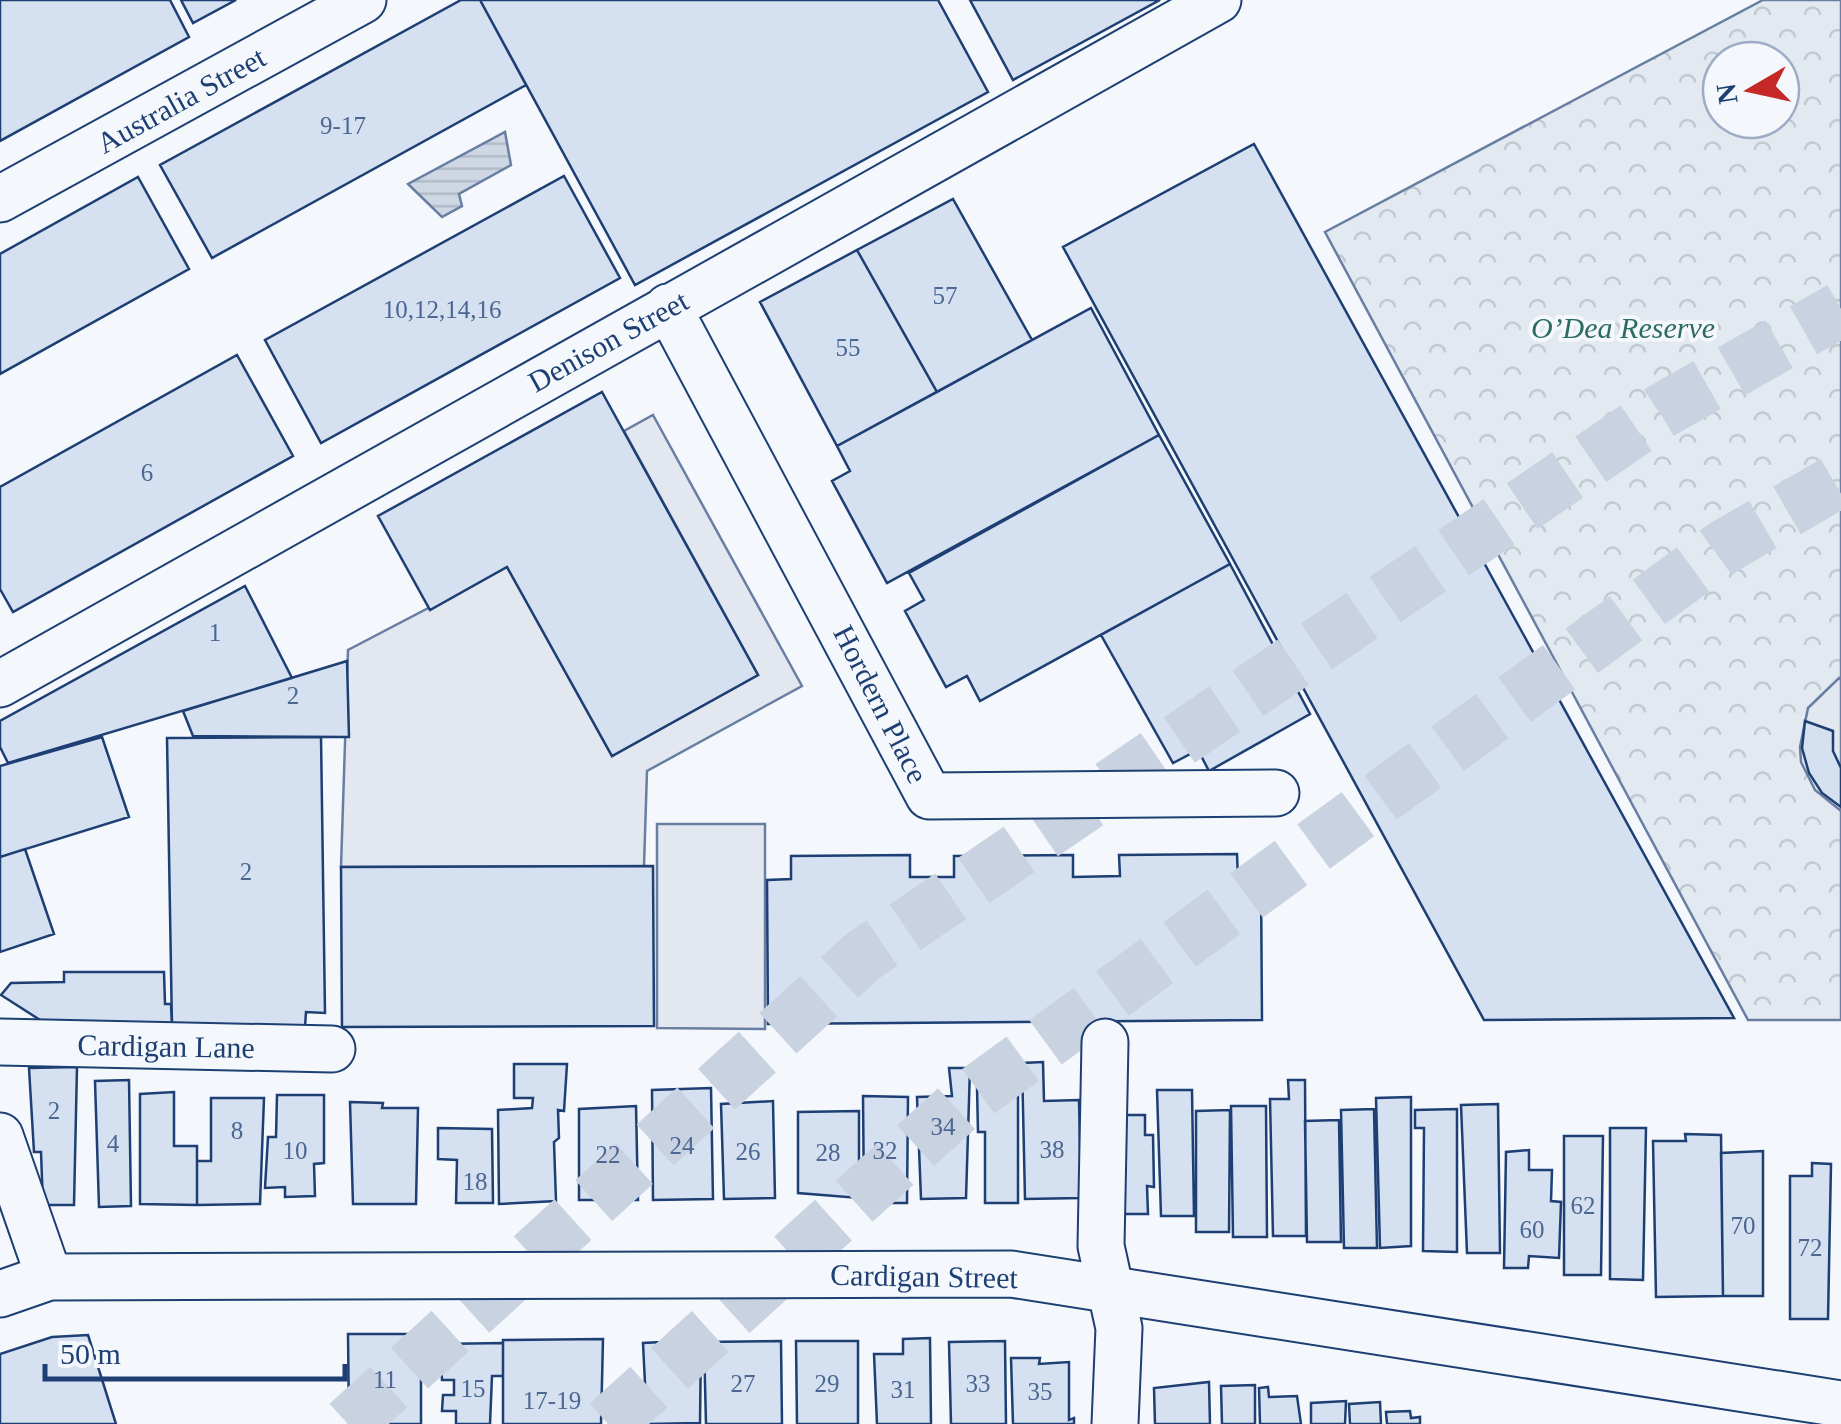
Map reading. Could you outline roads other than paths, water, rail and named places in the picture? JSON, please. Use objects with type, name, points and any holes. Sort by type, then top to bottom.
[{"type":"street","name":"Australia Street","points":[[0,200],[363,0]]},
{"type":"street","name":"Denison Street","points":[[0,684],[1217,0]]},
{"type":"street","name":"Hordern Place","points":[[668,307],[929,796],[1276,793]]},
{"type":"street","name":"Cardigan Lane","points":[[0,1042],[332,1049]]},
{"type":"street","points":[[1105,1042],[1101,1246],[1118,1328],[1115,1424]]},
{"type":"street","points":[[0,1136],[49,1276]]},
{"type":"street","name":"Cardigan Street","points":[[0,1294],[49,1276],[1012,1274],[1841,1404]]},
{"type":"tunnel","points":[[348,1424],[863,956],[1660,412],[1841,309]]},
{"type":"tunnel","points":[[608,1424],[965,1101],[1724,547],[1841,479]]},
{"type":"park label","name":"O’Dea Reserve","points":[[1623,327]]}]
